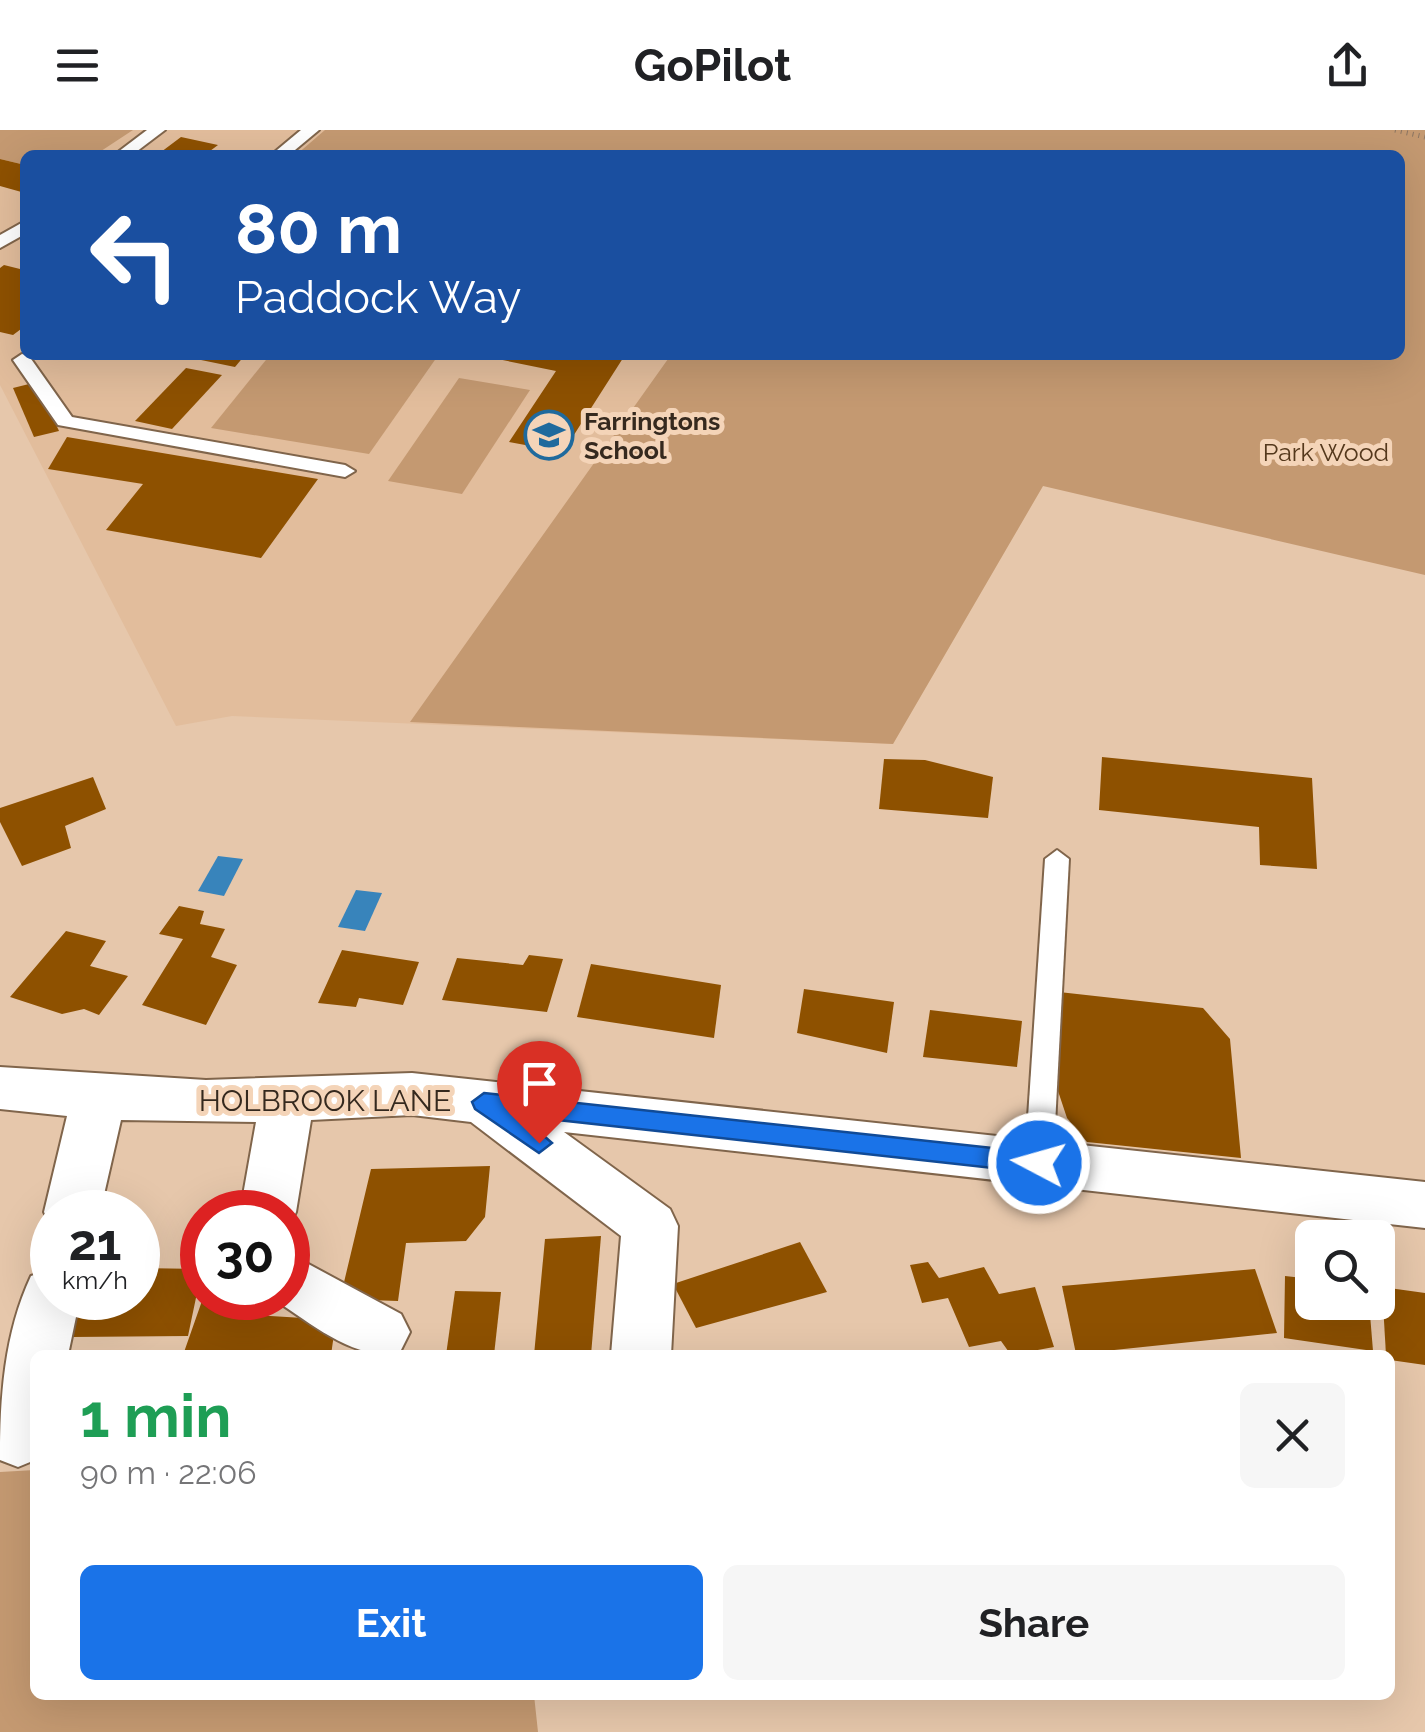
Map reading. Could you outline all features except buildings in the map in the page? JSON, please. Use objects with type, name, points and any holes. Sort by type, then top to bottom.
[{"type":"street","name":"HOLBROOK LANE","points":[[0,1088],[98,1101],[287,1101],[412,1094],[1425,1206]]},
{"type":"street","points":[[77,1190],[98,1101]]},
{"type":"street","points":[[272,1190],[287,1101]]},
{"type":"street","points":[[484,1102],[650,1226],[640,1350]]},
{"type":"street","points":[[310,1291],[380,1332]]},
{"type":"street","points":[[39,1350],[46,1320]]},
{"type":"street","points":[[18,1439],[30,1389]]},
{"type":"lane","points":[[129,150],[157,130]]},
{"type":"lane","points":[[286,150],[311,130]]},
{"type":"lane","points":[[26,360],[65,420],[80,426],[345,471]]},
{"type":"lane","points":[[1039,1163],[1057,859]]},
{"type":"path","points":[[1395,130],[1425,137]]},
{"type":"shaded area","name":"Farringtons School","points":[[0,130],[1250,130],[1240,150],[20,150],[20,360],[1116,360],[893,744],[232,716],[176,726],[0,385]]},
{"type":"green space","points":[[0,130],[133,130],[103,150],[20,150],[20,164],[0,159]]},
{"type":"green space","name":"Park Wood","points":[[325,130],[1425,130],[1425,575],[1043,486],[893,744],[410,722],[667,360],[1405,360],[1405,150],[302,150]]},
{"type":"green space","points":[[266,360],[435,360],[369,454],[211,428]]},
{"type":"green space","points":[[459,378],[530,390],[462,494],[388,481]]},
{"type":"green space","points":[[30,1470],[30,1700],[535,1700],[538,1732],[0,1732],[0,1472]]},
{"type":"water","points":[[218,856],[243,859],[224,896],[198,891]]},
{"type":"water","points":[[356,890],[382,893],[365,931],[338,927]]},
{"type":"place","name":"Farringtons School","points":[[549,435]]},
{"type":"route","points":[[539,1143],[484,1102],[1039,1163]]}]
